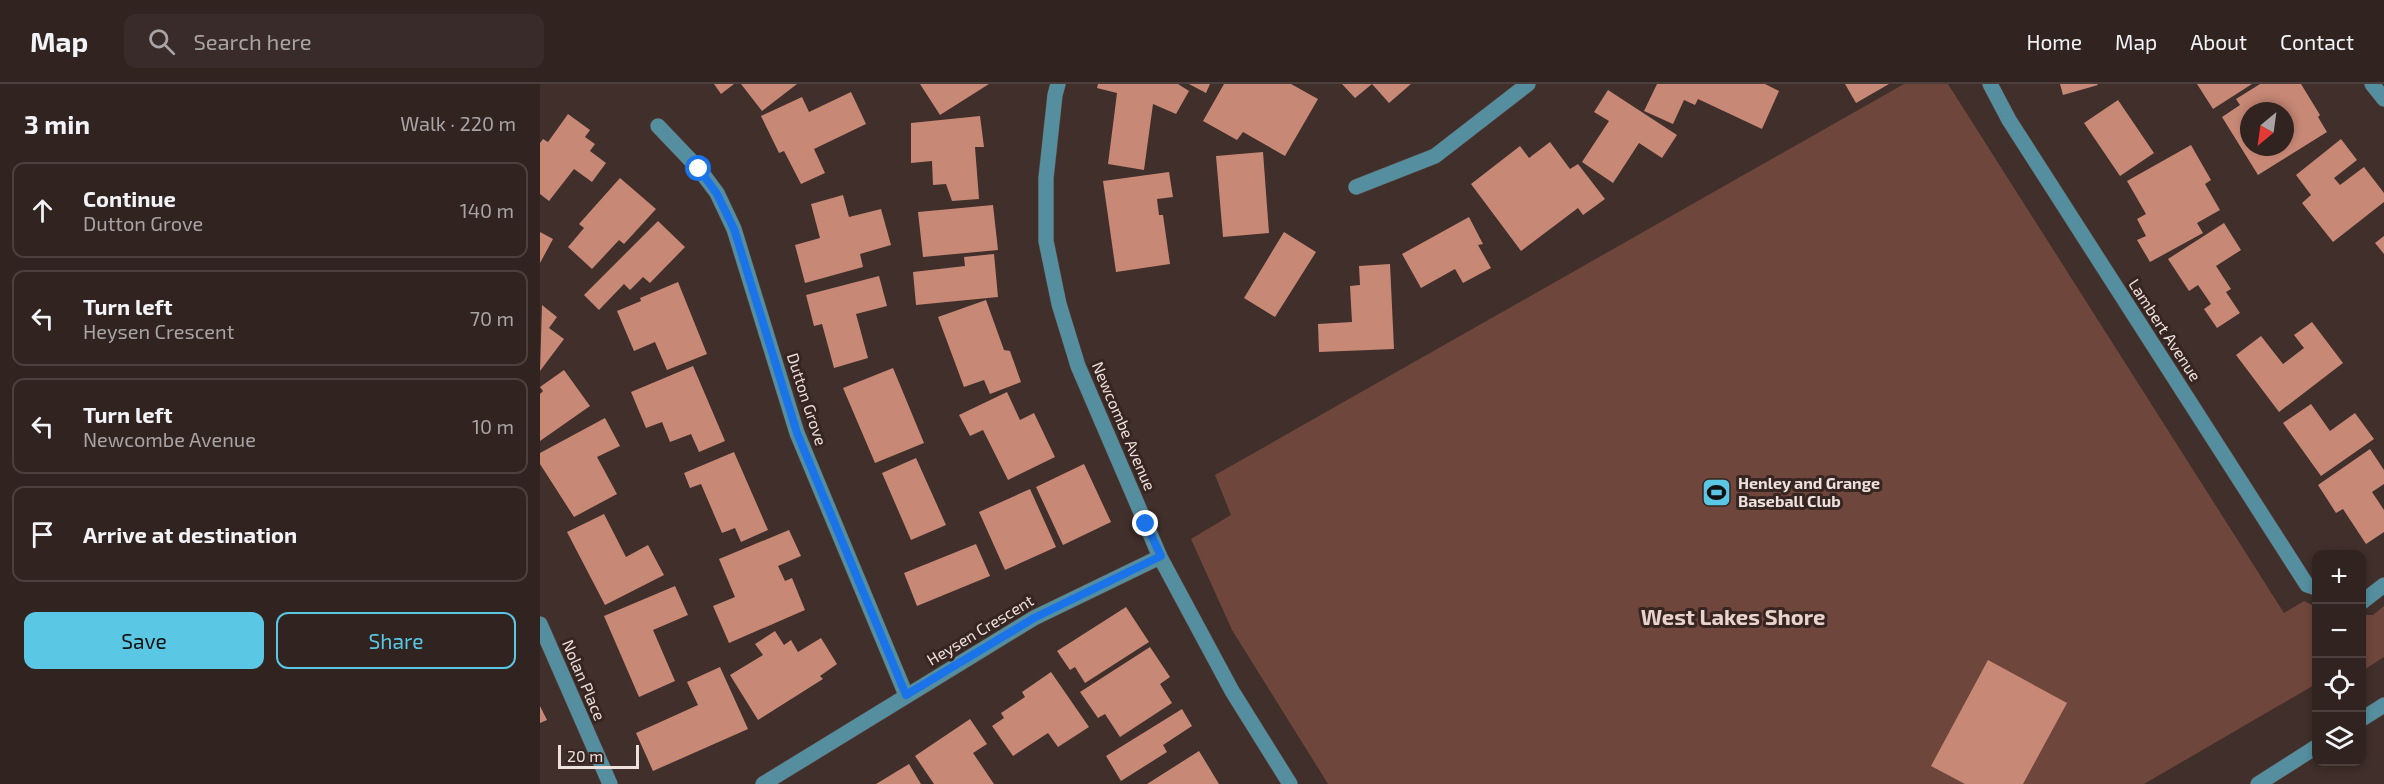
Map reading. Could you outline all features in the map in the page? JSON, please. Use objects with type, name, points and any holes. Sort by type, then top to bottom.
[{"type":"street","name":"Newcombe Avenue","points":[[1058,84],[1046,177],[1046,242],[1057,294],[1078,366],[1161,556],[1232,691],[1290,784]]},
{"type":"street","points":[[1356,187],[1435,156],[1528,84]]},
{"type":"street","name":"Lambert Avenue","points":[[1990,84],[2009,120],[2307,585],[2312,587]]},
{"type":"street","points":[[2372,84],[2384,99]]},
{"type":"street","name":"Dutton Grove","points":[[658,126],[699,169],[717,194],[734,229],[797,433],[906,695]]},
{"type":"street","name":"Heysen Crescent","points":[[763,784],[1034,618],[1161,556]]},
{"type":"street","points":[[2366,598],[2384,585]]},
{"type":"street","name":"Nolan Place","points":[[540,624],[610,784]]},
{"type":"street","points":[[2366,716],[2384,705]]},
{"type":"street","points":[[2258,784],[2312,750]]},
{"type":"shaded area","points":[[1904,84],[1948,84],[2284,613],[2304,601],[2312,605],[2312,686],[2144,784],[1328,784],[1232,630],[1191,539],[1231,515],[1215,475]]},
{"type":"shaded area","points":[[2384,606],[2384,657],[2366,668],[2366,615],[2373,615]]},
{"type":"building","points":[[714,84],[734,84],[721,94]]},
{"type":"building","points":[[741,84],[797,84],[762,111]]},
{"type":"building","points":[[920,84],[989,84],[940,115]]},
{"type":"building","points":[[1098,84],[1178,84],[1189,91],[1176,114],[1153,104],[1144,170],[1108,164],[1117,93],[1097,88]]},
{"type":"building","points":[[1189,84],[1210,84],[1206,93]]},
{"type":"building","points":[[1224,84],[1291,84],[1318,99],[1285,156],[1243,132],[1237,140],[1203,121]]},
{"type":"building","points":[[1342,84],[1372,84],[1355,98]]},
{"type":"building","points":[[1372,84],[1411,84],[1389,103]]},
{"type":"building","points":[[1657,84],[1765,84],[1779,91],[1762,129],[1698,99],[1695,105],[1684,100],[1673,124],[1644,111]]},
{"type":"building","points":[[1845,84],[1889,84],[1856,103]]},
{"type":"building","points":[[2060,84],[2097,84],[2098,85],[2063,95]]},
{"type":"building","points":[[2197,84],[2252,84],[2213,109]]},
{"type":"building","points":[[2260,84],[2301,84],[2320,115],[2318,117],[2327,132],[2294,153],[2294,102],[2240,102],[2240,105],[2236,99]]},
{"type":"building","points":[[1608,90],[1677,135],[1662,158],[1639,143],[1613,183],[1582,162],[1609,121],[1594,112]]},
{"type":"building","points":[[851,92],[866,124],[814,149],[825,173],[801,184],[784,151],[779,153],[761,116],[802,97],[809,112]]},
{"type":"building","points":[[2118,100],[2154,153],[2120,176],[2084,123]]},
{"type":"building","points":[[2240,105],[2240,146],[2222,117]]},
{"type":"building","points":[[568,114],[590,130],[585,137],[595,144],[590,151],[606,163],[592,182],[574,169],[549,201],[540,194],[540,143],[543,139],[548,142]]},
{"type":"building","points":[[980,116],[984,147],[975,147],[979,199],[952,201],[946,184],[933,185],[932,161],[911,163],[911,123]]},
{"type":"building","points":[[2341,139],[2357,160],[2334,178],[2340,185],[2364,167],[2384,193],[2384,202],[2333,242],[2302,203],[2311,195],[2296,175]]},
{"type":"building","points":[[1550,142],[1570,169],[1578,164],[1605,199],[1583,215],[1578,208],[1521,251],[1471,184],[1520,146],[1529,158]]},
{"type":"building","points":[[2191,145],[2211,180],[2205,184],[2220,210],[2197,223],[2203,233],[2150,262],[2137,240],[2146,236],[2137,219],[2146,214],[2127,181]]},
{"type":"building","points":[[1263,152],[1269,233],[1223,237],[1216,156]]},
{"type":"building","points":[[2246,156],[2288,156],[2258,175]]},
{"type":"building","points":[[1169,172],[1173,197],[1157,199],[1159,215],[1163,215],[1170,264],[1116,272],[1103,181]]},
{"type":"building","points":[[620,178],[656,209],[624,244],[619,240],[592,269],[568,247],[584,228],[579,224]]},
{"type":"building","points":[[843,195],[849,217],[881,209],[891,245],[860,254],[863,267],[805,283],[795,245],[820,238],[811,204]]},
{"type":"building","points":[[993,205],[998,250],[923,257],[918,212]]},
{"type":"building","points":[[1469,217],[1483,244],[1478,245],[1491,268],[1463,283],[1455,269],[1421,288],[1402,254]]},
{"type":"building","points":[[658,221],[685,247],[650,283],[643,277],[630,290],[624,284],[599,310],[584,295]]},
{"type":"building","points":[[2224,223],[2241,250],[2216,266],[2231,289],[2226,292],[2240,313],[2217,328],[2204,309],[2211,304],[2198,285],[2189,291],[2168,259]]},
{"type":"building","points":[[540,232],[553,239],[540,263]]},
{"type":"building","points":[[1284,232],[1316,252],[1275,317],[1244,298]]},
{"type":"building","points":[[2384,236],[2384,254],[2375,243]]},
{"type":"building","points":[[994,254],[998,297],[916,305],[913,272],[965,266],[964,257]]},
{"type":"building","points":[[1390,264],[1394,349],[1319,352],[1318,324],[1352,322],[1350,286],[1360,285],[1359,266]]},
{"type":"building","points":[[879,276],[887,306],[856,314],[868,358],[834,368],[822,324],[814,326],[806,295]]},
{"type":"building","points":[[678,282],[707,354],[667,370],[655,342],[634,351],[617,311],[641,301],[640,298]]},
{"type":"building","points":[[986,300],[1004,350],[1010,351],[1021,382],[990,394],[984,380],[964,387],[938,317]]},
{"type":"building","points":[[542,305],[557,317],[549,328],[564,339],[540,371]]},
{"type":"building","points":[[2312,322],[2343,363],[2279,412],[2236,355],[2261,336],[2283,364],[2304,348],[2294,335]]},
{"type":"building","points":[[693,366],[725,441],[699,452],[691,434],[670,442],[662,422],[646,428],[631,392]]},
{"type":"building","points":[[893,368],[924,443],[875,463],[843,388]]},
{"type":"building","points":[[564,370],[590,406],[540,441],[540,394],[543,391],[540,387]]},
{"type":"building","points":[[1007,392],[1020,420],[1034,413],[1055,457],[1008,480],[983,430],[970,436],[959,415]]},
{"type":"building","points":[[2311,404],[2330,431],[2355,413],[2374,439],[2321,476],[2283,423]]},
{"type":"building","points":[[605,418],[620,446],[597,457],[617,494],[574,517],[540,464],[540,453]]},
{"type":"building","points":[[2370,449],[2384,470],[2384,484],[2372,492],[2384,510],[2384,532],[2366,544],[2343,509],[2336,513],[2318,485]]},
{"type":"building","points":[[734,452],[768,530],[741,542],[735,528],[722,533],[701,484],[690,488],[684,473]]},
{"type":"building","points":[[916,458],[946,525],[911,540],[882,473]]},
{"type":"building","points":[[1084,464],[1111,522],[1063,545],[1036,487]]},
{"type":"building","points":[[1030,489],[1056,547],[1005,570],[979,512]]},
{"type":"building","points":[[604,514],[626,557],[648,545],[664,575],[605,605],[567,532]]},
{"type":"building","points":[[789,530],[801,556],[778,566],[785,581],[792,578],[805,610],[729,643],[713,606],[735,597],[719,559]]},
{"type":"building","points":[[976,544],[990,576],[917,606],[904,573]]},
{"type":"building","points":[[675,586],[688,615],[653,630],[675,681],[639,697],[604,616]]},
{"type":"building","points":[[1126,607],[1149,642],[1085,683],[1075,667],[1070,670],[1057,651]]},
{"type":"building","points":[[775,631],[784,645],[791,640],[798,652],[821,638],[837,664],[820,676],[823,679],[758,720],[730,675],[763,655],[755,644]]},
{"type":"building","points":[[1150,647],[1170,677],[1160,684],[1172,703],[1120,737],[1105,714],[1098,718],[1080,692]]},
{"type":"building","points":[[1988,660],[2067,703],[2023,784],[1965,784],[1931,766]]},
{"type":"building","points":[[720,667],[748,729],[653,771],[636,733],[698,705],[687,682]]},
{"type":"building","points":[[1051,672],[1089,727],[1058,747],[1048,733],[1013,756],[992,726],[1004,718],[1001,713],[1025,697],[1022,692]]},
{"type":"building","points":[[540,706],[547,720],[540,723]]},
{"type":"building","points":[[1182,709],[1192,726],[1163,745],[1167,752],[1121,781],[1106,756]]},
{"type":"building","points":[[970,719],[987,744],[973,753],[994,784],[934,784],[915,756]]},
{"type":"building","points":[[1199,751],[1219,784],[1147,784]]},
{"type":"building","points":[[909,764],[921,784],[876,784]]},
{"type":"place","name":"Henley and Grange Baseball Club","points":[[1717,492]]},
{"type":"district","name":"West Lakes Shore","points":[[1733,617]]},
{"type":"route","points":[[699,169],[717,194],[734,229],[797,433],[906,695],[1034,618],[1161,556],[1146,524]]}]
